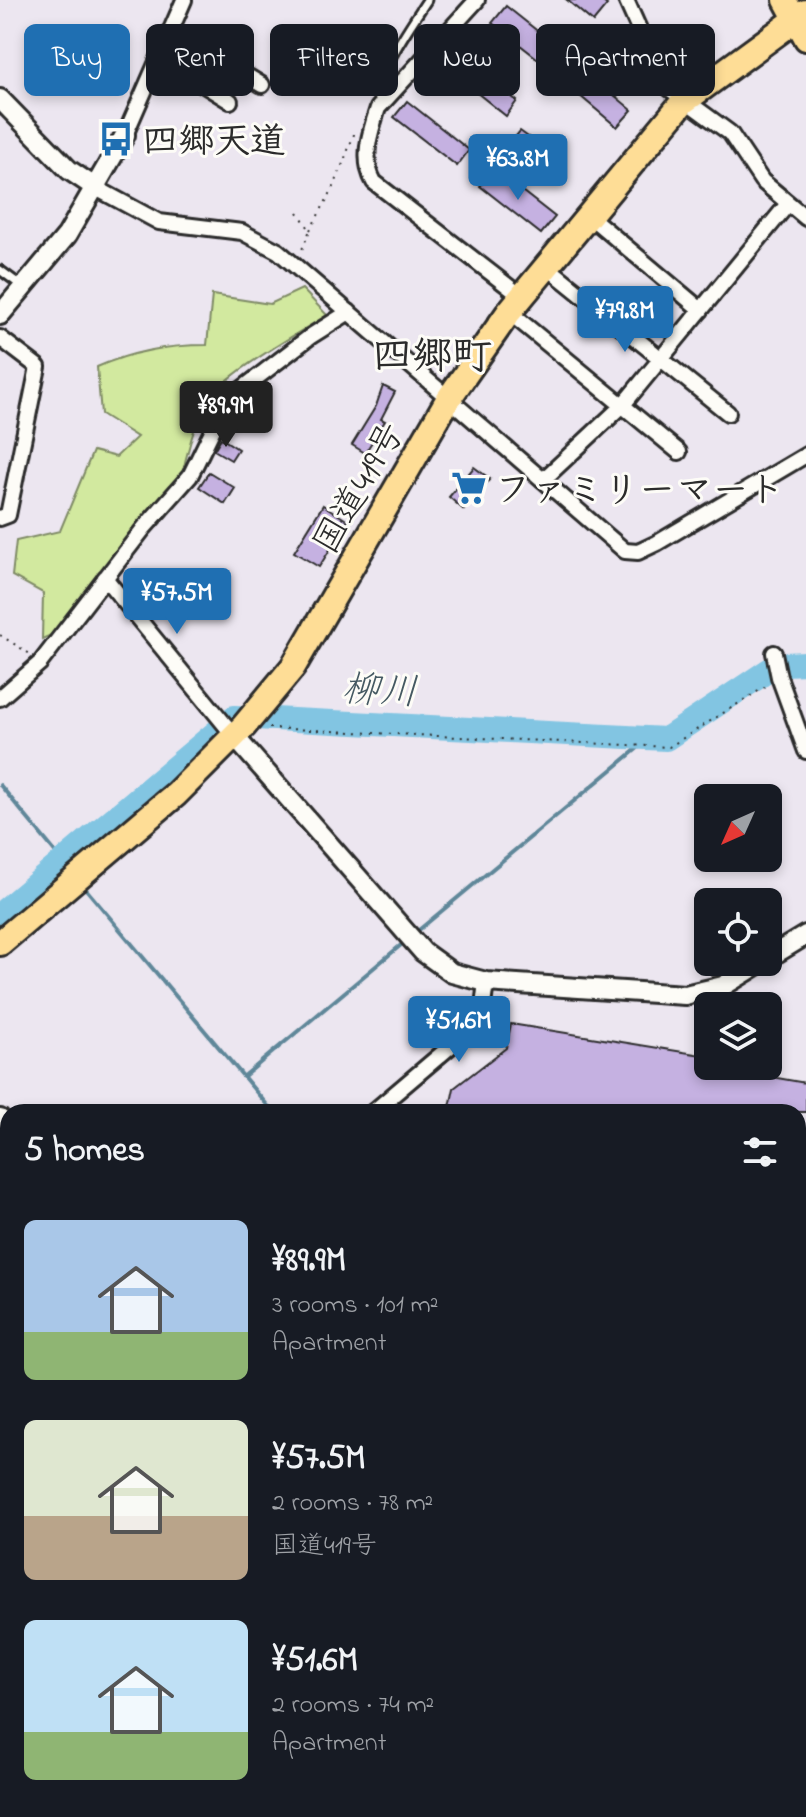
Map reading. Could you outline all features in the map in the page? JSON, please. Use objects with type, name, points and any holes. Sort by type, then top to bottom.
[{"type":"highway","name":"国道419号","points":[[0,943],[176,794],[260,706],[293,667],[449,398],[546,266],[683,102],[798,8]]},
{"type":"main road","points":[[798,8],[806,39]]},
{"type":"street","points":[[174,24],[184,0]]},
{"type":"street","points":[[477,0],[381,106],[370,130],[367,163],[374,182],[516,305],[622,406],[679,452]]},
{"type":"street","points":[[626,0],[656,67],[683,102],[730,133],[762,181],[806,218]]},
{"type":"street","points":[[254,80],[262,85]]},
{"type":"street","points":[[0,315],[67,235],[125,135],[146,89]]},
{"type":"street","points":[[222,96],[230,101]]},
{"type":"street","points":[[0,100],[69,170],[96,188],[159,222],[242,232],[259,239],[295,263],[620,547],[638,552],[806,455]]},
{"type":"street","points":[[543,480],[622,406],[787,205]]},
{"type":"street","points":[[587,214],[701,310]]},
{"type":"street","points":[[546,266],[728,413]]},
{"type":"street","points":[[0,698],[40,663],[105,578],[190,476],[215,425],[238,392],[311,336],[349,312]]},
{"type":"street","points":[[0,338],[38,367],[8,515],[0,518]]},
{"type":"street","points":[[105,578],[423,952],[452,973],[486,982],[685,995],[723,986],[739,976]]},
{"type":"street","points":[[774,653],[779,677],[806,751]]},
{"type":"street","points":[[782,950],[806,935]]},
{"type":"street","points":[[382,1104],[472,1028],[483,1006],[486,982]]},
{"type":"lane","points":[[381,106],[378,91],[395,51],[427,0]]},
{"type":"lane","points":[[0,270],[23,287]]},
{"type":"path","points":[[295,263],[334,187],[359,125]]},
{"type":"path","points":[[298,212],[310,230]]},
{"type":"path","points":[[0,635],[8,636],[40,663]]},
{"type":"path","points":[[235,729],[669,747],[779,677]]},
{"type":"green space","points":[[302,289],[327,315],[264,354],[218,388],[199,417],[181,482],[56,633],[42,639],[43,593],[12,576],[16,541],[60,531],[93,451],[116,457],[137,437],[101,414],[97,367],[151,350],[207,345],[212,295],[270,304]]},
{"type":"building","points":[[567,0],[600,0],[607,5],[593,22]]},
{"type":"building","points":[[506,6],[536,30],[536,57],[520,45],[520,24],[492,23]]},
{"type":"building","points":[[481,96],[511,96],[517,101],[506,116]]},
{"type":"building","points":[[580,96],[615,96],[632,110],[617,127]]},
{"type":"building","points":[[407,101],[469,150],[457,166],[394,117]]},
{"type":"building","points":[[520,131],[535,142],[521,160],[506,148]]},
{"type":"building","points":[[494,169],[555,217],[541,234],[480,186]]},
{"type":"building","points":[[383,386],[395,392],[381,419],[385,421],[365,453],[352,445],[376,406]]},
{"type":"building","points":[[221,438],[238,449],[231,460],[214,450]]},
{"type":"building","name":"ファミリーマート","points":[[474,467],[490,479],[464,510],[449,497]]},
{"type":"building","points":[[209,472],[235,488],[225,504],[199,487]]},
{"type":"building","points":[[323,505],[348,521],[319,567],[294,552]]},
{"type":"building","points":[[511,1024],[694,1054],[694,1080],[782,1079],[806,1083],[806,1104],[451,1104],[454,1088],[506,1048]]},
{"type":"waterway","name":"柳川","points":[[0,914],[234,717],[666,739],[769,670],[785,664],[806,663]]},
{"type":"waterway","points":[[414,934],[650,738]]},
{"type":"waterway","points":[[0,785],[57,854]]},
{"type":"waterway","points":[[85,888],[266,1104]]},
{"type":"waterway","points":[[243,1077],[407,940]]},
{"type":"place","name":"四郷天道","points":[[116,139]]},
{"type":"place","name":"ファミリーマート","points":[[469,488]]},
{"type":"district","name":"四郷町","points":[[432,354]]}]
